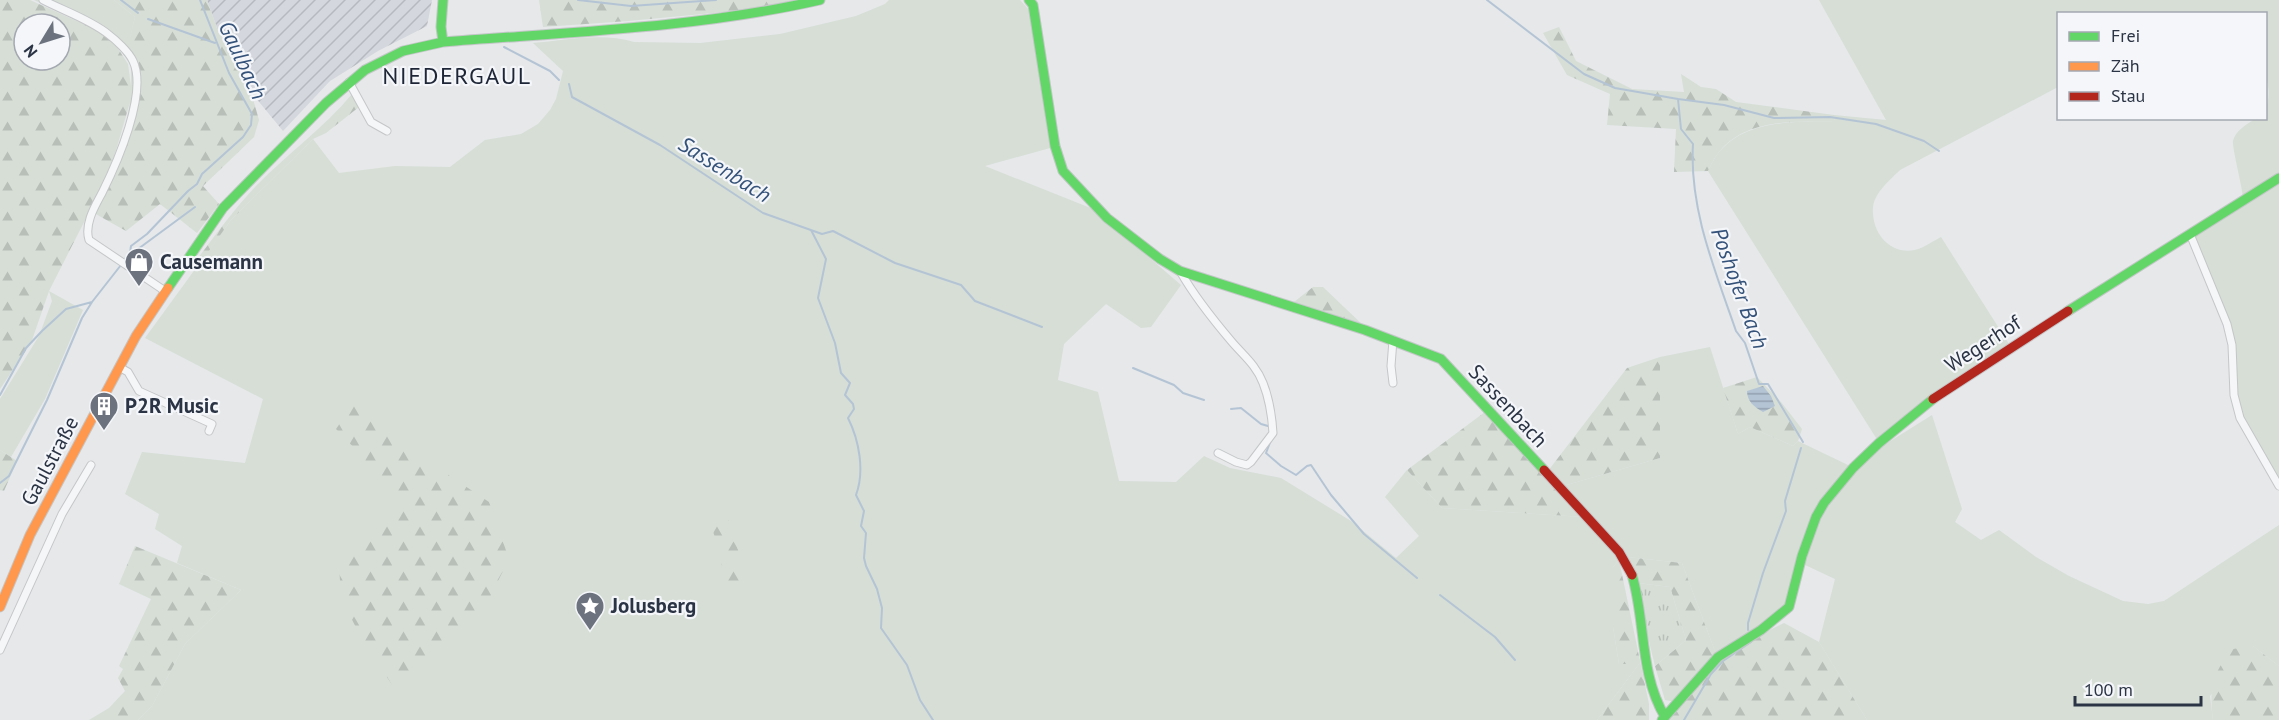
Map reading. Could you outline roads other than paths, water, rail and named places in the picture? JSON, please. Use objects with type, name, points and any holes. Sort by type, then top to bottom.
[{"type":"street","points":[[43,0],[109,34],[132,59],[136,72],[136,96],[119,159],[92,214],[87,232],[89,240],[165,291]]},
{"type":"street","points":[[443,0],[441,27],[443,42]]},
{"type":"street","name":"Gaulstraße","points":[[0,607],[30,535],[119,367],[165,291],[223,208],[349,82],[365,70],[390,56],[420,46],[443,42],[698,21],[780,9],[820,0]]},
{"type":"street","name":"Sassenbach","points":[[1029,0],[1033,5],[1055,146],[1063,171],[1107,218],[1160,259],[1180,271],[1393,340],[1441,359],[1619,552],[1632,576],[1653,690],[1664,719]]},
{"type":"street","points":[[349,82],[371,122],[387,130]]},
{"type":"street","name":"Wegerhof","points":[[1664,719],[1718,657],[1761,630],[1789,607],[1802,556],[1816,517],[1824,503],[1853,468],[1879,443],[1940,393],[2279,178]]},
{"type":"street","points":[[2190,234],[2227,324],[2232,345],[2234,395],[2240,418],[2279,486]]},
{"type":"street","name":"Sassenbach","points":[[1180,271],[1187,284],[1233,344],[1247,356],[1256,369],[1264,383],[1272,420],[1273,433],[1247,465],[1218,453]]},
{"type":"street","points":[[1393,340],[1391,366],[1393,383]]},
{"type":"street","points":[[119,367],[128,372],[139,391],[212,424],[209,431]]},
{"type":"street","name":"Gaulstraße","points":[[0,650],[62,514],[91,465]]},
{"type":"water","points":[[1763,386],[1775,406],[1763,412],[1748,398],[1747,391]]},
{"type":"waterway","points":[[121,0],[138,13]]},
{"type":"waterway","name":"Gaulbach","points":[[124,260],[130,253],[131,246],[147,234],[197,184],[202,174],[243,137],[251,125],[252,114],[229,73],[200,0]]},
{"type":"waterway","points":[[578,0],[631,6],[716,0]]},
{"type":"waterway","name":"Poshofer Bach","points":[[1487,0],[1584,74],[1615,88],[1678,99],[1681,129],[1693,144],[1693,168],[1699,216],[1736,331],[1745,343],[1759,384],[1768,384],[1803,442]]},
{"type":"waterway","points":[[148,19],[215,43]]},
{"type":"waterway","name":"Sassenbach","points":[[504,47],[550,71],[559,80]]},
{"type":"waterway","name":"Sassenbach","points":[[569,84],[572,97],[660,145],[763,213],[822,234],[833,231],[895,263],[961,285],[975,301],[1042,327]]},
{"type":"waterway","points":[[1678,99],[1724,105],[1774,118],[1830,117],[1876,124],[1924,141],[1939,151]]},
{"type":"waterway","points":[[130,253],[195,207]]},
{"type":"waterway","points":[[811,230],[826,259],[818,298],[835,343],[841,373],[850,383],[845,395],[853,404],[854,409],[848,418],[860,456],[859,486],[856,495],[864,511],[861,526],[866,533],[864,558],[882,608],[881,628],[907,665],[920,700],[933,720]]},
{"type":"waterway","points":[[0,395],[26,348],[66,309],[92,302],[121,265]]},
{"type":"waterway","name":"Gaulbach","points":[[0,483],[9,476],[47,400],[82,318],[92,302]]},
{"type":"waterway","name":"Sassenbach","points":[[1133,368],[1174,385],[1183,393],[1204,400]]},
{"type":"waterway","name":"Sassenbach","points":[[1231,409],[1241,408],[1261,424],[1268,426]]},
{"type":"waterway","name":"Sassenbach","points":[[1271,440],[1266,453],[1296,475],[1311,465],[1331,495],[1364,534],[1417,578]]},
{"type":"waterway","name":"Poshofer Bach","points":[[1748,630],[1763,573],[1786,511],[1785,501],[1801,448]]},
{"type":"waterway","points":[[1440,595],[1495,637],[1515,660]]},
{"type":"waterway","name":"Poshofer Bach","points":[[1684,720],[1711,674],[1723,661],[1751,642]]},
{"type":"place","name":"Causemann","points":[[139,288]]},
{"type":"place","name":"P2R Music","points":[[104,432]]},
{"type":"place","name":"Jolusberg","points":[[590,632]]},
{"type":"district","name":"NIEDERGAUL","points":[[457,76]]}]
